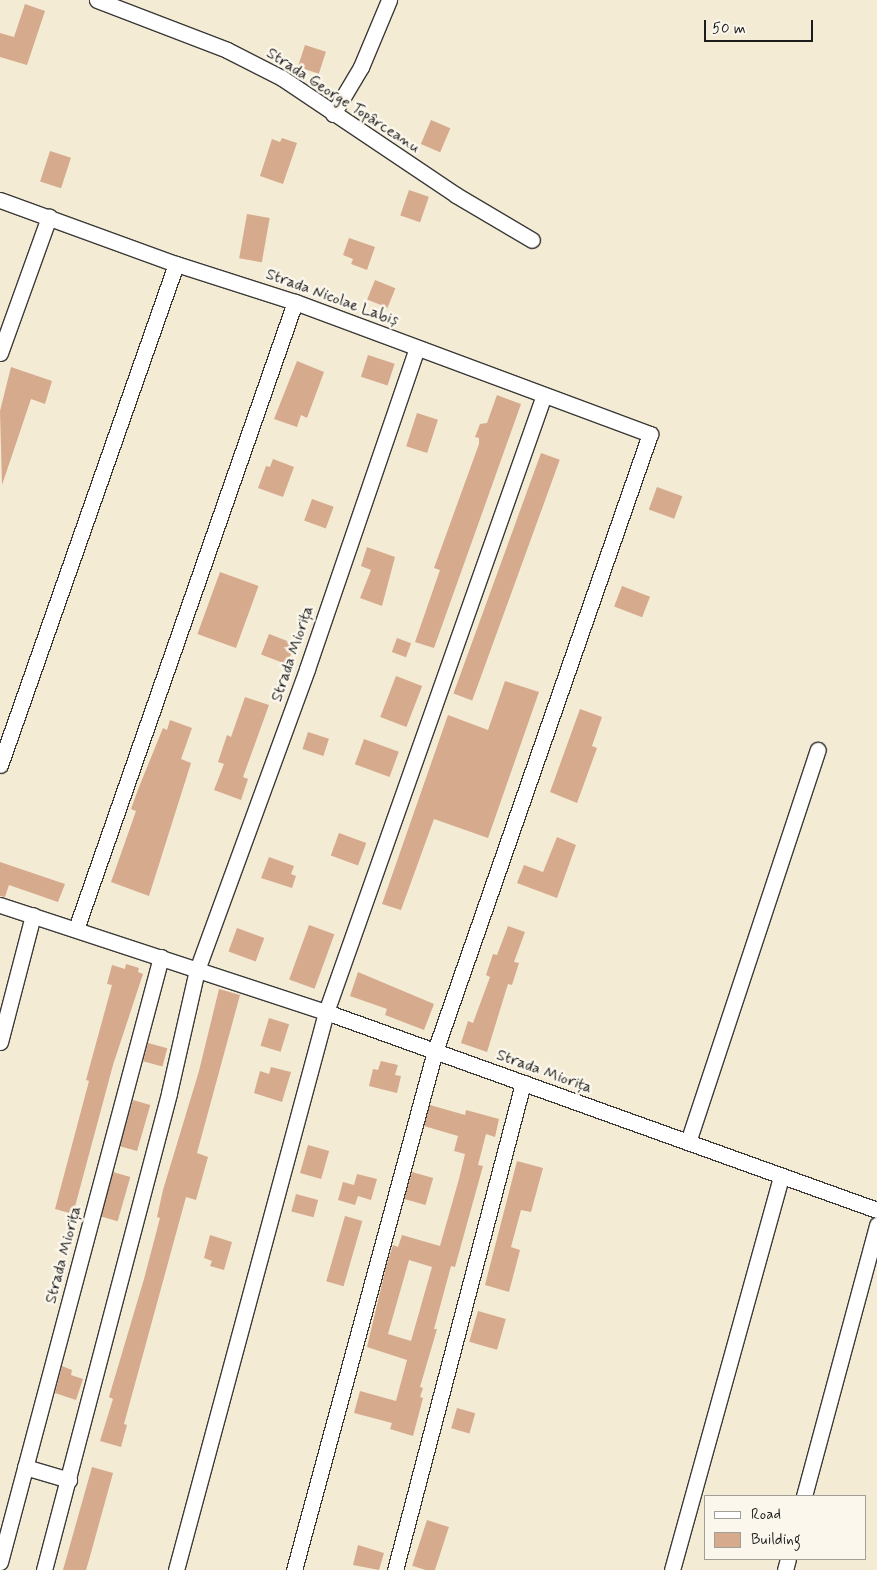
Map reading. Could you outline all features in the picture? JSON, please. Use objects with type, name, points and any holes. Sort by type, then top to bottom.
[{"type":"street","name":"Strada George Topârceanu","points":[[97,0],[228,50],[282,78],[333,114],[532,240]]},
{"type":"street","points":[[333,114],[361,67],[389,0]]},
{"type":"street","name":"Strada Nicolae Labiș","points":[[0,200],[176,264],[295,302],[650,434],[435,1051]]},
{"type":"street","points":[[0,352],[49,217]]},
{"type":"street","points":[[0,765],[176,264]]},
{"type":"street","points":[[76,929],[295,302]]},
{"type":"street","name":"Strada Miorița","points":[[44,1570],[69,1480],[197,970],[307,669],[417,348]]},
{"type":"street","points":[[176,1570],[326,1012],[544,395]]},
{"type":"street","points":[[688,1142],[818,750]]},
{"type":"street","name":"Strada Miorița","points":[[0,905],[326,1012],[877,1210]]},
{"type":"street","points":[[0,1042],[33,915]]},
{"type":"street","name":"Strada Miorița","points":[[0,1562],[161,957]]},
{"type":"street","points":[[294,1570],[435,1051]]},
{"type":"street","points":[[395,1570],[523,1083]]},
{"type":"street","points":[[672,1570],[781,1176]]},
{"type":"street","points":[[804,1495],[877,1225]]},
{"type":"street","points":[[25,1467],[69,1480]]},
{"type":"building","points":[[25,4],[45,11],[27,65],[0,57],[0,33],[14,37]]},
{"type":"building","points":[[305,45],[326,52],[319,74],[298,67]]},
{"type":"building","points":[[431,120],[450,128],[440,152],[421,144]]},
{"type":"building","points":[[282,138],[297,143],[283,184],[260,176],[272,139],[280,142]]},
{"type":"building","points":[[50,151],[71,158],[61,188],[40,181]]},
{"type":"building","points":[[409,190],[429,197],[420,222],[400,216]]},
{"type":"building","points":[[247,214],[270,218],[262,262],[239,258]]},
{"type":"building","points":[[349,238],[375,247],[367,270],[351,264],[353,259],[343,255]]},
{"type":"building","points":[[375,280],[395,288],[388,308],[367,299]]},
{"type":"building","points":[[368,355],[395,364],[388,386],[361,377]]},
{"type":"building","points":[[297,361],[324,372],[307,418],[301,415],[297,427],[274,419]]},
{"type":"building","points":[[11,367],[52,381],[45,404],[31,399],[2,485],[0,411]]},
{"type":"building","points":[[497,395],[521,404],[434,648],[415,642],[440,570],[434,568],[479,444],[479,438],[475,437],[480,424],[487,423]]},
{"type":"building","points":[[417,413],[438,420],[427,453],[406,446]]},
{"type":"building","points":[[541,453],[560,460],[472,700],[453,694]]},
{"type":"building","points":[[273,459],[294,467],[283,497],[258,488],[266,466],[270,467]]},
{"type":"building","points":[[657,487],[682,496],[674,519],[649,510]]},
{"type":"building","points":[[312,499],[334,507],[326,528],[304,521]]},
{"type":"building","points":[[367,547],[395,557],[382,606],[360,598],[371,570],[361,566]]},
{"type":"building","points":[[220,572],[259,586],[236,648],[197,634]]},
{"type":"building","points":[[622,586],[650,597],[642,617],[614,607]]},
{"type":"building","points":[[269,634],[295,644],[287,665],[261,655]]},
{"type":"building","points":[[397,638],[411,643],[406,657],[392,652]]},
{"type":"building","points":[[396,676],[422,686],[406,727],[380,717]]},
{"type":"building","points":[[505,681],[539,692],[488,838],[434,819],[401,910],[382,904],[448,715],[488,730]]},
{"type":"building","points":[[245,697],[269,705],[243,777],[248,779],[241,800],[214,790],[224,764],[218,762],[227,735],[231,737]]},
{"type":"building","points":[[580,709],[602,717],[592,746],[597,748],[577,803],[550,792]]},
{"type":"building","points":[[170,720],[192,728],[181,759],[191,763],[149,896],[111,882],[136,811],[131,809],[139,787],[163,728],[167,730]]},
{"type":"building","points":[[308,732],[329,739],[323,756],[302,749]]},
{"type":"building","points":[[364,739],[399,752],[390,777],[355,764]]},
{"type":"building","points":[[339,833],[366,843],[358,865],[331,856]]},
{"type":"building","points":[[557,837],[576,845],[557,898],[517,883],[524,865],[543,872]]},
{"type":"building","points":[[269,857],[294,866],[291,874],[296,876],[292,888],[261,878]]},
{"type":"building","points":[[0,862],[65,884],[58,902],[9,885],[5,897],[0,896]]},
{"type":"building","points":[[309,925],[334,934],[315,989],[289,980]]},
{"type":"building","points":[[508,926],[525,932],[514,962],[519,963],[512,985],[508,984],[487,1052],[461,1043],[468,1021],[473,1023],[490,977],[486,975],[493,954],[497,955]]},
{"type":"building","points":[[237,928],[264,938],[256,961],[228,951]]},
{"type":"building","points":[[126,964],[139,968],[138,972],[143,974],[113,1065],[73,1214],[55,1209],[89,1081],[86,1080],[112,985],[107,984],[112,965],[125,969]]},
{"type":"building","points":[[358,972],[434,1004],[424,1030],[385,1015],[387,1009],[350,996]]},
{"type":"building","points":[[219,989],[240,995],[197,1153],[208,1157],[196,1200],[186,1197],[124,1424],[127,1425],[121,1447],[100,1441],[113,1399],[109,1397],[144,1279],[160,1218],[157,1217],[163,1190],[199,1071]]},
{"type":"building","points":[[269,1018],[289,1024],[281,1052],[261,1046]]},
{"type":"building","points":[[148,1043],[167,1048],[162,1067],[143,1061]]},
{"type":"building","points":[[381,1061],[398,1065],[395,1075],[401,1076],[397,1093],[369,1086],[373,1069],[378,1070]]},
{"type":"building","points":[[271,1067],[291,1072],[282,1102],[254,1093],[260,1071],[269,1074]]},
{"type":"building","points":[[133,1100],[150,1105],[137,1151],[120,1146]]},
{"type":"building","points":[[430,1105],[465,1115],[466,1110],[499,1119],[495,1137],[486,1134],[478,1165],[483,1166],[455,1267],[451,1266],[434,1329],[437,1329],[420,1387],[423,1388],[420,1397],[423,1398],[413,1436],[390,1429],[392,1423],[354,1413],[360,1391],[396,1401],[407,1360],[367,1347],[386,1267],[393,1245],[398,1247],[402,1235],[440,1246],[459,1179],[465,1154],[454,1151],[458,1136],[424,1126]],"holes":[[[409,1260],[432,1267],[411,1341],[388,1334]]]},
{"type":"building","points":[[308,1145],[329,1151],[321,1179],[300,1173]]},
{"type":"building","points":[[517,1161],[543,1168],[531,1212],[521,1210],[511,1247],[520,1250],[509,1292],[485,1285]]},
{"type":"building","points":[[113,1172],[130,1177],[118,1221],[100,1216]]},
{"type":"building","points":[[412,1172],[433,1178],[425,1205],[404,1199]]},
{"type":"building","points":[[357,1174],[377,1179],[371,1200],[358,1196],[355,1205],[338,1200],[343,1182],[354,1185]]},
{"type":"building","points":[[296,1194],[318,1200],[314,1217],[291,1211]]},
{"type":"building","points":[[345,1216],[362,1221],[344,1286],[326,1281]]},
{"type":"building","points":[[210,1235],[232,1242],[224,1270],[210,1266],[212,1261],[204,1258]]},
{"type":"building","points":[[478,1311],[506,1319],[497,1350],[469,1342]]},
{"type":"building","points":[[62,1366],[72,1370],[71,1375],[83,1379],[76,1400],[55,1393]]},
{"type":"building","points":[[457,1408],[475,1413],[469,1433],[451,1428]]},
{"type":"building","points":[[92,1467],[113,1473],[89,1560],[86,1570],[63,1570]]},
{"type":"building","points":[[427,1520],[449,1527],[435,1570],[426,1570],[412,1566]]},
{"type":"building","points":[[358,1545],[384,1553],[379,1570],[353,1565]]}]
